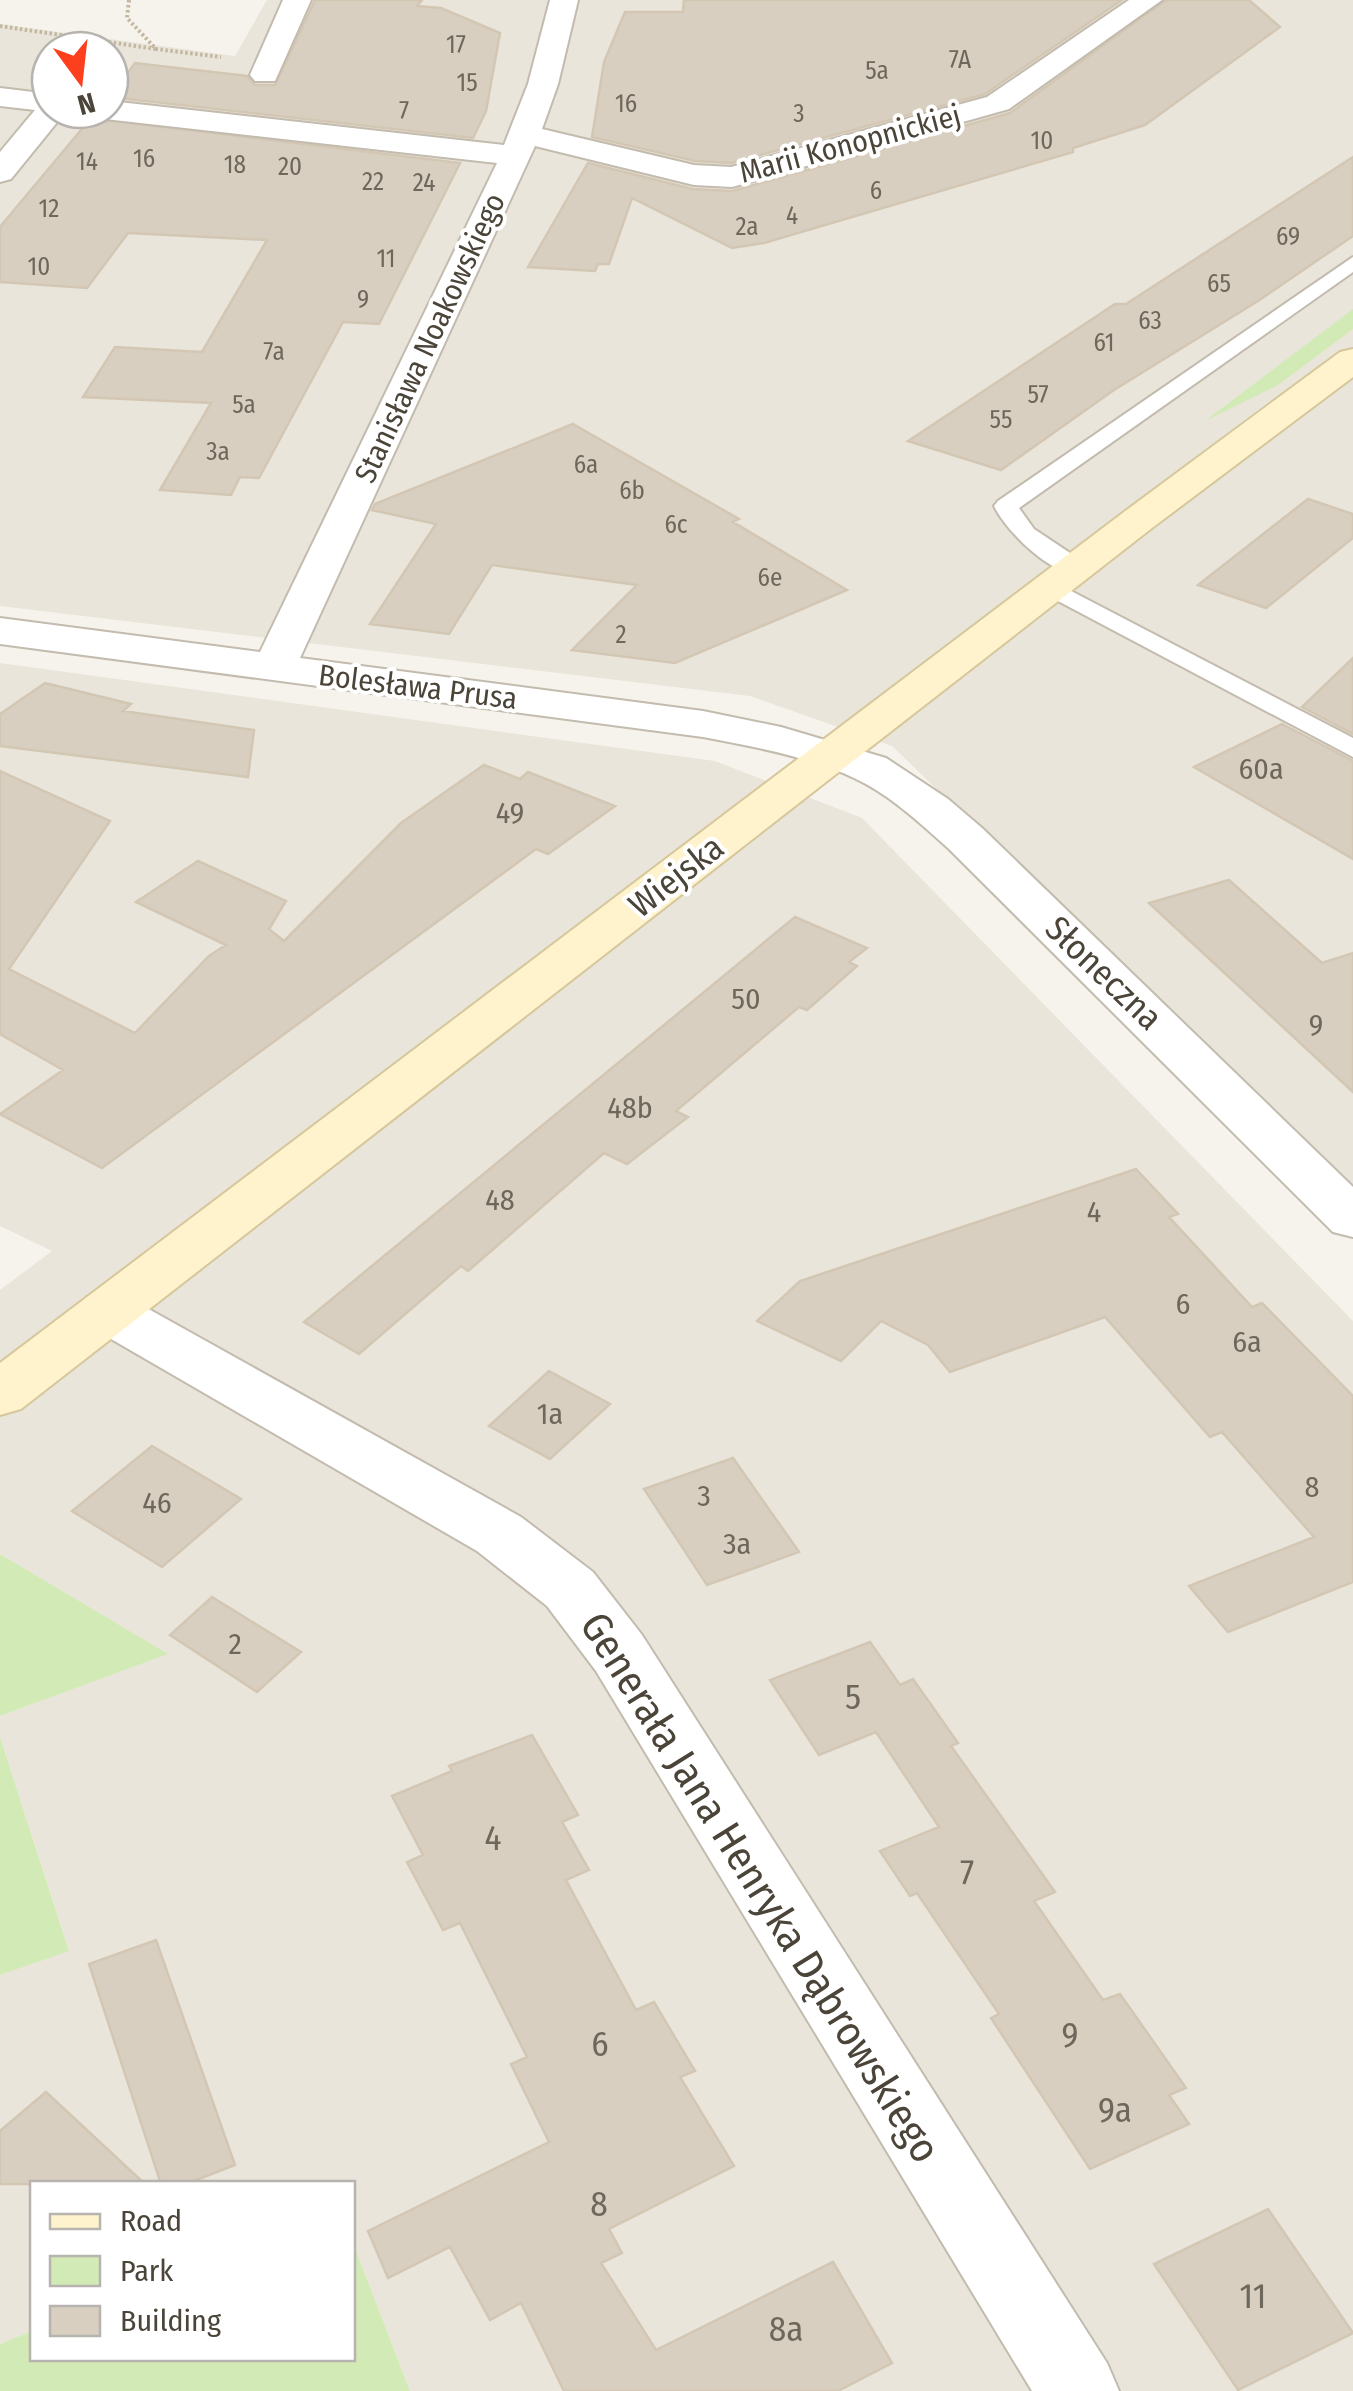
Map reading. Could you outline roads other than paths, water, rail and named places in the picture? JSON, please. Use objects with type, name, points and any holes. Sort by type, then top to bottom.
[{"type":"street","points":[[266,75],[297,0]]},
{"type":"street","name":"Stanisława Noakowskiego","points":[[274,668],[520,145],[543,84],[564,0]]},
{"type":"street","name":"Marii Konopnickiej","points":[[130,113],[214,123],[248,122],[520,145],[694,175],[746,174],[998,103],[1148,0]]},
{"type":"street","points":[[0,97],[30,103]]},
{"type":"street","points":[[0,172],[33,130]]},
{"type":"street","name":"Wiejska","points":[[0,1394],[1353,360]]},
{"type":"street","name":"Bolesława Prusa","points":[[0,632],[703,724],[834,754]]},
{"type":"street","name":"Słoneczna","points":[[834,754],[870,768],[932,810],[964,838],[1353,1218]]},
{"type":"street","name":"Generała Jana Henryka Dąbrowskiego","points":[[107,1311],[499,1534],[570,1589],[620,1652],[1078,2391]]},
{"type":"lane","points":[[1353,263],[1006,506],[1010,518],[1063,578],[1353,749]]}]
